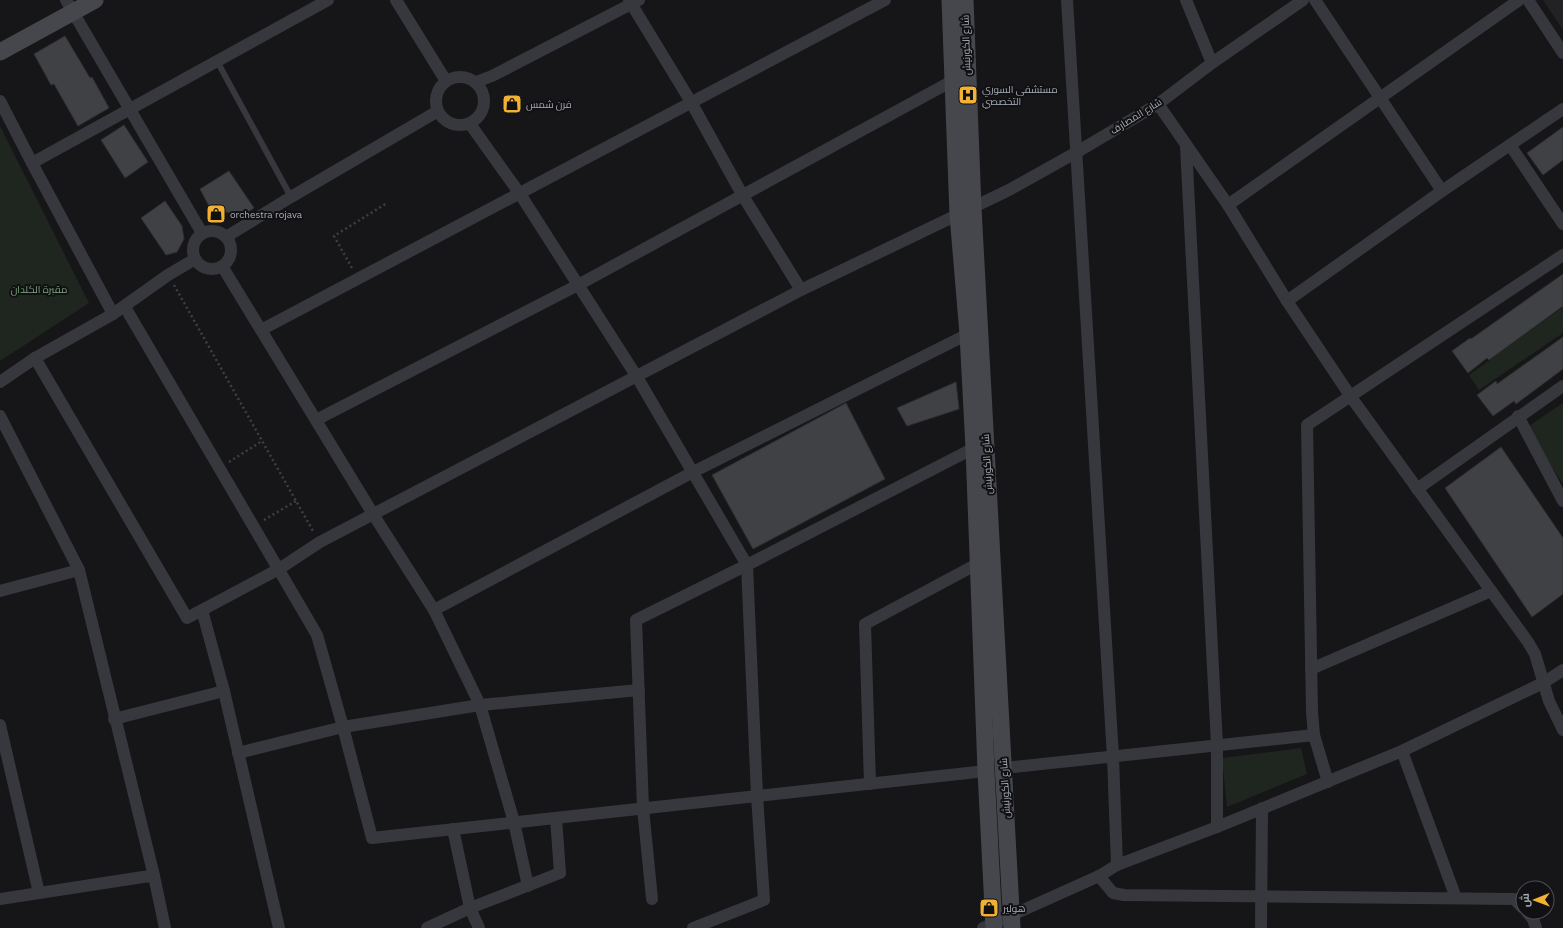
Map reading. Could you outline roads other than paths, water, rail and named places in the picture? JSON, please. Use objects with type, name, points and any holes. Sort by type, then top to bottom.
[{"type":"street","points":[[0,52],[69,6],[95,0]]},
{"type":"street","points":[[32,163],[328,0]]},
{"type":"street","points":[[396,0],[446,81]]},
{"type":"street","points":[[260,330],[885,0]]},
{"type":"street","name":"شارع الكورنيش","points":[[950,0],[958,215],[968,334],[979,563],[990,926]]},
{"type":"street","name":"شارع الكورنيش","points":[[964,0],[973,208],[1012,922]]},
{"type":"street","points":[[1067,0],[1113,757],[1117,865]]},
{"type":"street","points":[[1186,0],[1212,63]]},
{"type":"street","points":[[1315,0],[1442,191]]},
{"type":"street","points":[[1228,205],[1519,0]]},
{"type":"street","points":[[1528,0],[1563,53]]},
{"type":"street","points":[[476,82],[492,76],[633,1],[743,196],[801,290]]},
{"type":"street","name":"شارع المصارف","points":[[35,358],[187,618],[279,569],[320,542],[372,514],[637,377],[801,290],[973,208],[1077,152],[1158,104],[1296,2]]},
{"type":"street","points":[[69,6],[202,233]]},
{"type":"street","points":[[462,76],[476,82],[481,88],[484,96],[482,112],[477,119],[470,124],[455,125],[442,118],[438,111],[436,97],[438,90],[446,81],[462,76]]},
{"type":"street","points":[[316,420],[578,285],[954,80]]},
{"type":"street","points":[[0,101],[114,314]]},
{"type":"street","points":[[1158,104],[1228,205],[1287,301],[1351,396],[1528,642],[1535,654],[1549,701],[1563,730]]},
{"type":"street","points":[[1287,301],[1442,191],[1563,109]]},
{"type":"street","points":[[226,237],[438,111]]},
{"type":"street","points":[[470,124],[520,194],[637,377],[747,565],[757,796],[764,900],[693,928]]},
{"type":"street","points":[[1510,145],[1563,224]]},
{"type":"street","points":[[1186,146],[1217,746],[1217,827]]},
{"type":"street","points":[[210,230],[216,230],[226,237],[230,242],[231,254],[222,266],[207,269],[195,260],[192,251],[193,245],[195,239],[202,233],[210,230]]},
{"type":"street","points":[[1328,782],[1314,735],[1312,712],[1307,425],[1563,255]]},
{"type":"street","points":[[0,382],[35,358],[114,314],[168,275],[195,260]]},
{"type":"street","points":[[222,266],[372,514],[434,610],[480,705],[514,822],[528,886]]},
{"type":"street","points":[[125,306],[317,635],[372,838],[986,771]]},
{"type":"street","points":[[434,610],[693,472],[968,334]]},
{"type":"street","points":[[1417,489],[1518,416],[1563,386]]},
{"type":"street","points":[[0,416],[78,570],[154,876],[165,928]]},
{"type":"street","points":[[1518,416],[1563,501]]},
{"type":"street","points":[[652,900],[643,808],[636,620],[747,565],[974,448]]},
{"type":"street","points":[[870,784],[865,624],[979,563]]},
{"type":"street","points":[[0,591],[78,570]]},
{"type":"street","points":[[1311,669],[1491,591]]},
{"type":"street","points":[[202,610],[224,691],[279,928]]},
{"type":"street","points":[[990,926],[1012,922],[1117,865],[1217,827],[1402,751],[1543,683],[1563,670]]},
{"type":"street","points":[[238,753],[343,727],[480,705],[639,690]]},
{"type":"street","points":[[114,719],[224,691]]},
{"type":"street","points":[[0,724],[39,893]]},
{"type":"street","points":[[1004,768],[1314,735]]},
{"type":"street","points":[[1402,751],[1456,898]]},
{"type":"street","points":[[1261,928],[1262,808]]},
{"type":"street","points":[[426,928],[470,908],[560,873],[556,818]]},
{"type":"street","points":[[453,829],[470,908],[479,928]]},
{"type":"street","points":[[0,899],[154,876]]},
{"type":"street","points":[[1099,876],[1112,893],[1124,896],[1261,896],[1515,900]]},
{"type":"lane","points":[[217,61],[291,197]]},
{"type":"place","name":"مستشفى السوري التخصصي","points":[[968,95]]},
{"type":"place","name":"فرن شمس","points":[[512,104]]},
{"type":"place","name":"orchestra rojava","points":[[216,214]]},
{"type":"place","name":"هولير","points":[[989,908]]},
{"type":"park label","name":"مقبرة الكلدان","points":[[39,289]]}]
